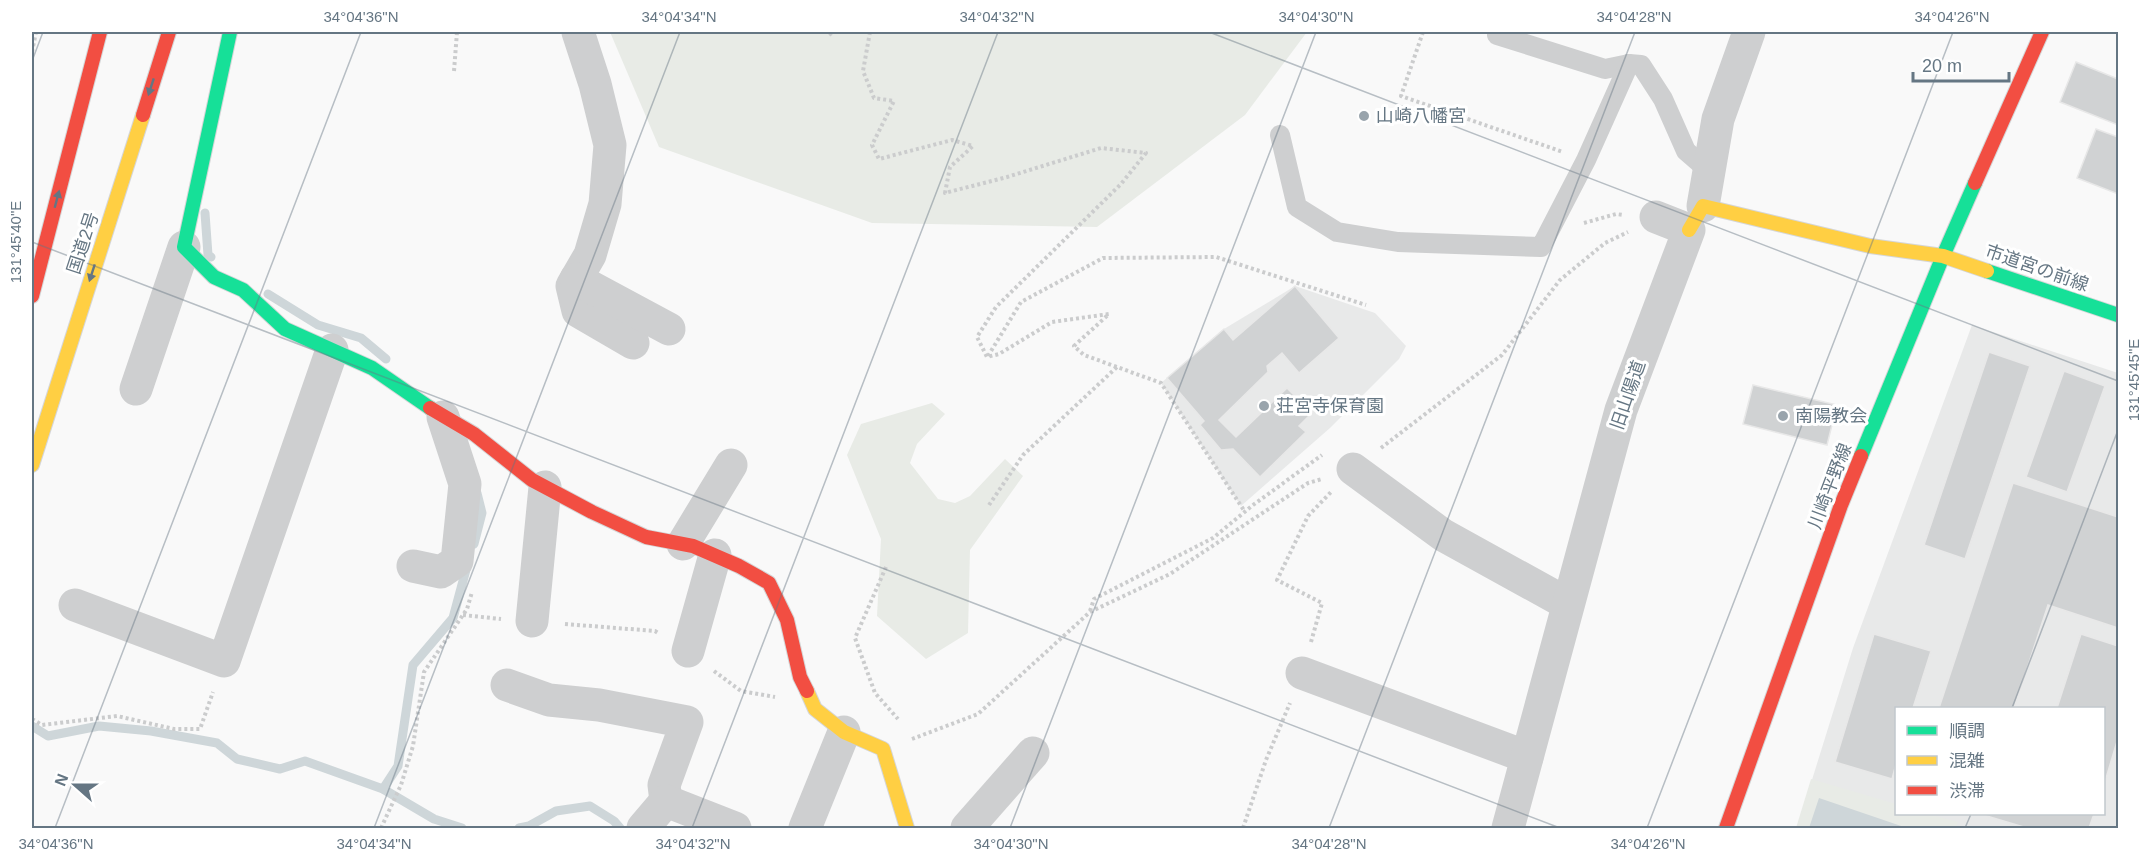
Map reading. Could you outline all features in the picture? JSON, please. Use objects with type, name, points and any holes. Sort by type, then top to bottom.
[{"type":"main road","name":"国道2号","points":[[32,297],[100,32]]},
{"type":"main road","name":"国道2号","points":[[32,465],[169,32]]},
{"type":"main road","points":[[230,32],[184,247],[214,277],[243,290],[285,329],[372,368],[443,417],[474,434],[532,480],[646,537],[683,544],[715,555],[769,584],[787,620],[800,677],[815,709],[844,732],[883,749],[907,828]]},
{"type":"main road","name":"川崎平野線","points":[[1726,828],[1841,505],[1943,256],[2042,32]]},
{"type":"main road","points":[[1696,218],[1943,256]]},
{"type":"main road","name":"市道宮の前線","points":[[1943,256],[2118,315]]},
{"type":"street","points":[[578,32],[595,84],[610,145],[605,204],[590,255],[572,286],[578,311],[633,343]]},
{"type":"street","name":"旧山陽道","points":[[1508,828],[1621,410],[1696,218],[1709,171],[1718,119],[1749,32]]},
{"type":"street","points":[[1656,216],[1696,218]]},
{"type":"street","points":[[136,389],[184,247]]},
{"type":"street","points":[[576,279],[669,329]]},
{"type":"street","points":[[75,605],[224,661],[332,350]]},
{"type":"street","points":[[413,566],[441,572],[458,561],[465,484],[443,417]]},
{"type":"street","points":[[683,544],[731,465]]},
{"type":"street","points":[[1353,469],[1443,535],[1568,604]]},
{"type":"street","points":[[532,621],[545,487]]},
{"type":"street","points":[[688,651],[715,555]]},
{"type":"street","points":[[1302,673],[1527,757]]},
{"type":"street","points":[[507,685],[549,700],[599,705],[687,722],[664,785],[666,801],[643,828]]},
{"type":"street","points":[[805,828],[844,732]]},
{"type":"street","points":[[967,828],[1034,753]]},
{"type":"street","points":[[666,801],[735,828]]},
{"type":"lane","points":[[1497,35],[1605,69],[1629,64],[1641,65],[1663,99],[1686,151],[1709,171]]},
{"type":"lane","points":[[1280,135],[1297,207],[1337,232],[1398,242],[1541,247],[1586,160],[1629,64]]},
{"type":"path","points":[[32,52],[36,32]]},
{"type":"path","points":[[454,71],[457,32]]},
{"type":"path","points":[[870,32],[863,71],[874,98],[894,101],[872,145],[879,159],[952,140],[973,146],[950,167],[945,193],[1101,148],[1146,153],[1121,184],[996,307],[977,337],[987,357]]},
{"type":"path","points":[[1423,32],[1401,96],[1586,160]]},
{"type":"path","points":[[883,749],[978,714],[1090,612],[1170,574],[1308,483],[1353,469],[1502,355],[1560,280],[1605,243],[1629,231],[1655,230],[1656,216],[1616,214],[1576,225]]},
{"type":"path","points":[[987,357],[1021,302],[1103,258],[1216,257],[1366,304]]},
{"type":"path","points":[[987,357],[999,354],[1052,322],[1109,314],[1074,346],[1084,355],[1161,383],[1245,512]]},
{"type":"path","points":[[989,505],[1023,455],[1117,367]]},
{"type":"path","points":[[1090,612],[1094,599],[1214,538],[1322,455]]},
{"type":"path","points":[[886,567],[855,638],[875,693],[903,724]]},
{"type":"path","points":[[381,828],[401,785],[413,746],[424,672],[467,609],[473,587]]},
{"type":"path","points":[[462,615],[655,631],[688,651],[741,691],[794,701],[809,697]]},
{"type":"path","points":[[32,719],[42,725],[117,716],[174,729],[200,729],[224,661]]},
{"type":"path","points":[[908,731],[914,738]]},
{"type":"shaded area","points":[[610,32],[1307,32],[1245,115],[1097,227],[872,223],[659,147]]},
{"type":"shaded area","name":"荘宮寺保育園","points":[[1295,286],[1375,313],[1406,346],[1399,359],[1330,428],[1241,506],[1161,383],[1224,329]]},
{"type":"shaded area","points":[[1972,325],[2118,373],[2118,828],[1797,828],[1853,648]]},
{"type":"shaded area","points":[[932,403],[945,414],[917,444],[910,463],[938,499],[955,503],[970,496],[1005,459],[1023,476],[970,550],[968,633],[926,659],[877,616],[881,539],[847,455],[861,424]]},
{"type":"shaded area","points":[[1811,779],[1895,804],[1895,815],[1932,815],[1958,822],[1956,828],[1796,828]]},
{"type":"shaded area","points":[[1819,798],[1907,828],[1809,828]]},
{"type":"building","points":[[2076,62],[2118,79],[2118,125],[2060,102]]},
{"type":"building","points":[[2096,129],[2118,137],[2118,194],[2077,178]]},
{"type":"building","points":[[1295,286],[1339,338],[1299,373],[1282,353],[1267,366],[1268,372],[1219,420],[1236,437],[1287,388],[1312,413],[1299,426],[1306,432],[1260,477],[1233,449],[1221,450],[1200,425],[1204,421],[1167,378],[1224,329],[1233,340]]},
{"type":"building","points":[[1989,352],[2030,366],[1965,559],[1924,545]]},
{"type":"building","points":[[2064,371],[2105,386],[2067,492],[2026,477]]},
{"type":"building","points":[[1753,385],[1837,405],[1827,445],[1743,424]]},
{"type":"building","points":[[2013,483],[2118,517],[2118,628],[2048,605],[2014,707],[1939,707]]},
{"type":"building","points":[[1874,634],[1931,651],[1913,707],[1895,707],[1895,768],[1892,779],[1835,762]]},
{"type":"building","points":[[2081,634],[2118,646],[2118,738],[2105,782],[2105,707],[2057,707]]},
{"type":"building","points":[[1983,815],[2094,815],[2089,828],[2027,828]]},
{"type":"waterway","points":[[205,213],[208,255],[211,257]]},
{"type":"waterway","points":[[268,294],[318,325],[361,338],[386,359]]},
{"type":"waterway","points":[[474,544],[482,513],[477,493]]},
{"type":"waterway","points":[[383,789],[398,766],[413,665],[453,618],[467,566]]},
{"type":"waterway","points":[[32,726],[48,736],[99,726],[151,731],[217,743],[237,759],[280,769],[305,761],[383,789],[434,819],[462,828]]},
{"type":"waterway","points":[[519,828],[529,826],[556,811],[590,806],[614,821],[620,828]]},
{"type":"traffic: fast","points":[[230,32],[184,247],[214,277],[243,290],[285,329],[372,368],[430,408]]},
{"type":"traffic: fast","points":[[1861,456],[1975,183]]},
{"type":"traffic: fast","points":[[1987,271],[2118,315]]},
{"type":"traffic: slow","points":[[32,465],[143,115]]},
{"type":"traffic: slow","points":[[1689,230],[1703,206],[1870,246],[1943,256],[1987,271]]},
{"type":"traffic: slow","points":[[807,691],[815,709],[844,732],[883,749],[907,828]]},
{"type":"traffic: jam","points":[[32,296],[100,32]]},
{"type":"traffic: jam","points":[[143,115],[169,32]]},
{"type":"traffic: jam","points":[[1975,183],[2042,32]]},
{"type":"traffic: jam","points":[[430,408],[474,434],[532,480],[592,512],[646,537],[693,546],[739,566],[769,583],[787,620],[800,677],[807,691]]},
{"type":"traffic: jam","points":[[1726,828],[1841,505],[1861,456]]},
{"type":"place","name":"山崎八幡宮","points":[[1364,116]]},
{"type":"place","name":"荘宮寺保育園","points":[[1264,406]]},
{"type":"place","name":"南陽教会","points":[[1783,416]]}]
